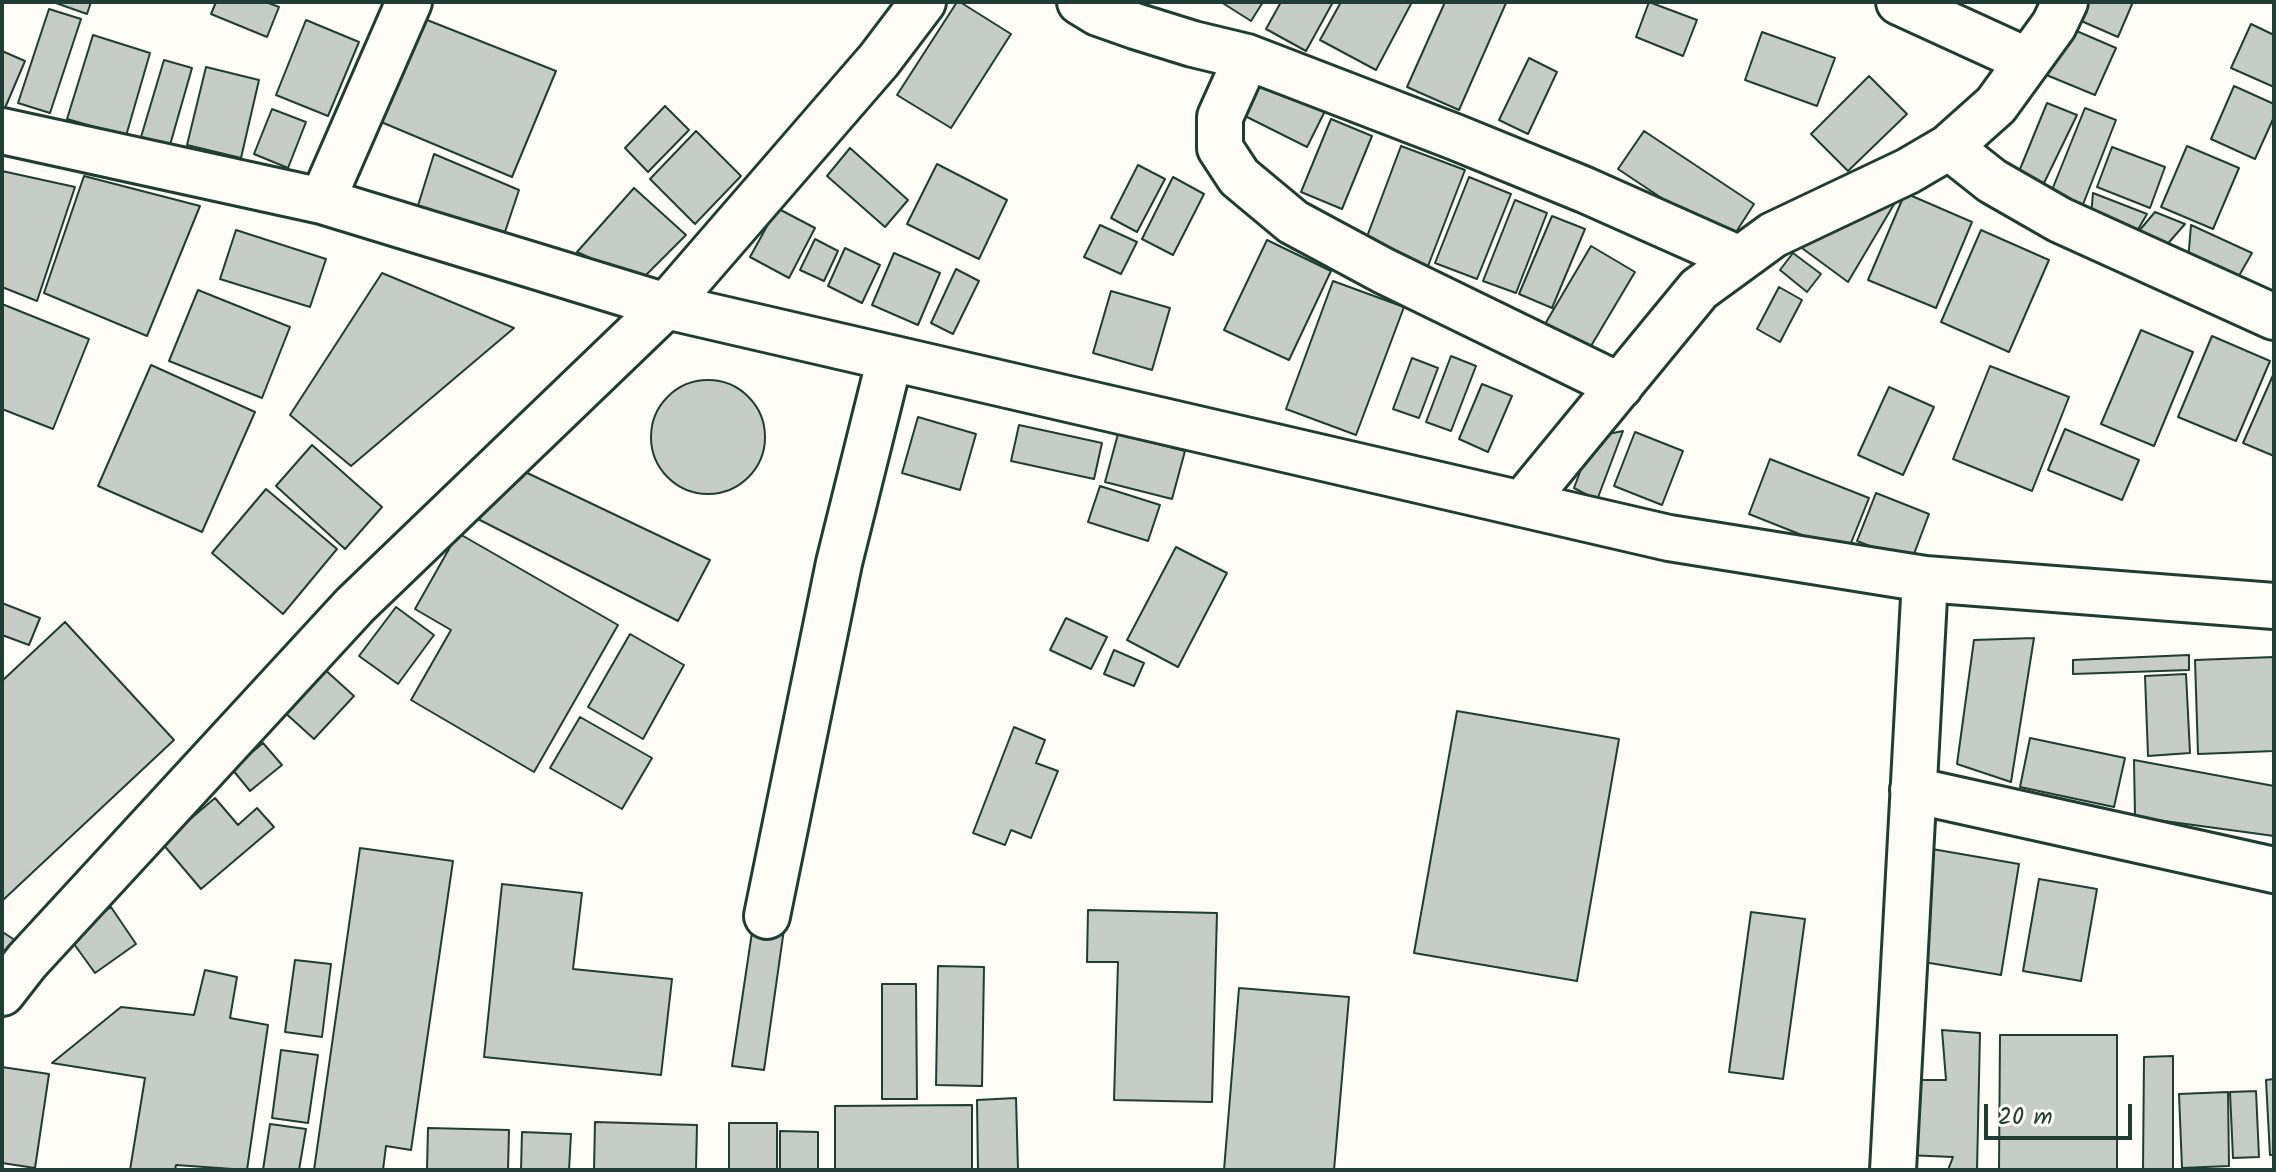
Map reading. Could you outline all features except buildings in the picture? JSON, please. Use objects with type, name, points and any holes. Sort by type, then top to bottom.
[{"type":"street","points":[[322,201],[409,2]]},
{"type":"street","points":[[2,993],[27,961],[355,605],[666,306],[879,60],[923,2]]},
{"type":"street","points":[[1080,2],[1098,13],[1135,26],[1247,57],[1469,143],[1585,190],[1740,259]]},
{"type":"street","points":[[1899,2],[2028,61]]},
{"type":"street","points":[[1522,504],[1699,289],[1773,235],[1908,171],[1949,147],[1996,105],[2054,25],[2065,2]]},
{"type":"street","points":[[1247,57],[1220,117],[1220,148],[1239,177],[1293,222],[1384,271],[1620,386]]},
{"type":"street","points":[[2,131],[322,201],[666,306],[1669,538],[1925,579],[2274,606]]},
{"type":"street","points":[[1949,147],[1992,181],[2060,220],[2274,317]]},
{"type":"street","points":[[767,916],[839,563],[890,358]]},
{"type":"street","points":[[1893,1170],[1925,579]]},
{"type":"street","points":[[1913,790],[2274,870]]}]
